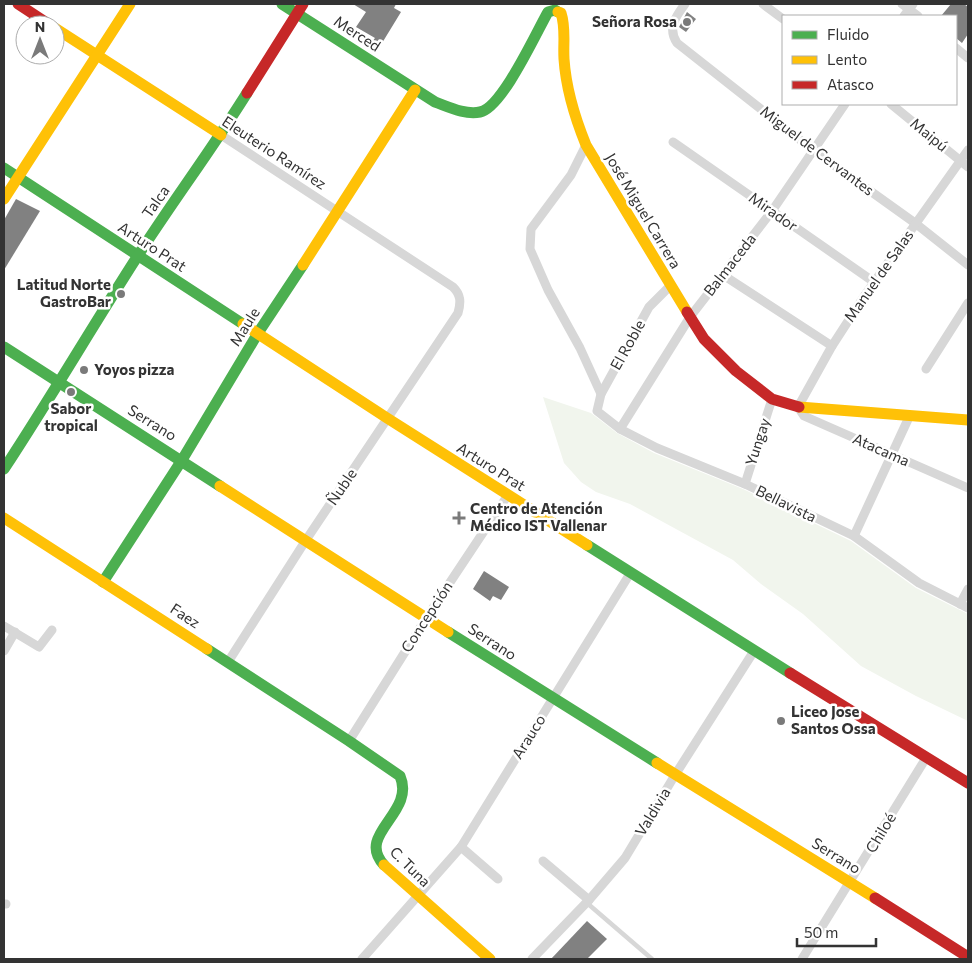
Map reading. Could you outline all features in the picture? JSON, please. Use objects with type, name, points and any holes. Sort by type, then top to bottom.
[{"type":"main road","points":[[18,4],[35,15]]},
{"type":"main road","points":[[4,199],[130,4]]},
{"type":"main road","name":"Merced","points":[[282,4],[300,9],[415,90]]},
{"type":"main road","name":"Talca","points":[[4,469],[60,383],[138,256],[221,135],[300,9]]},
{"type":"main road","name":"José Miguel Carrera","points":[[415,90],[435,102],[461,111],[481,112],[494,104],[503,93],[548,12],[555,10],[561,13],[564,21],[564,58],[569,97],[578,127],[586,145],[670,286],[704,339],[730,365],[772,399],[798,407],[968,420]]},
{"type":"main road","name":"Eleuterio Ramírez","points":[[65,35],[221,135]]},
{"type":"main road","name":"Maule","points":[[103,582],[182,460],[258,333],[338,212],[415,90]]},
{"type":"main road","name":"Arturo Prat","points":[[4,168],[387,418],[754,651],[968,783]]},
{"type":"main road","name":"Serrano","points":[[4,347],[553,699],[851,882],[968,957]]},
{"type":"main road","name":"Faez","points":[[4,518],[349,741]]},
{"type":"main road","name":"C. Tuna","points":[[349,741],[400,776],[403,783],[400,803],[376,841],[375,851],[382,863],[490,959]]},
{"type":"street","name":"Miguel de Cervantes","points":[[685,4],[675,18],[672,32],[677,43],[813,150],[915,223],[968,265]]},
{"type":"street","points":[[764,4],[782,18]]},
{"type":"street","name":"Balmaceda","points":[[620,429],[690,317],[772,211],[844,105]]},
{"type":"street","name":"Maipú","points":[[891,105],[965,164]]},
{"type":"street","name":"Eleuterio Ramírez","points":[[221,135],[453,287],[459,293],[460,304],[458,313]]},
{"type":"street","name":"Mirador","points":[[673,142],[874,282]]},
{"type":"street","points":[[586,145],[571,175],[531,229],[530,249],[548,290],[580,348],[601,394]]},
{"type":"street","name":"Manuel de Salas","points":[[798,407],[832,346],[874,282],[915,223],[965,164],[968,150]]},
{"type":"street","points":[[723,275],[832,346]]},
{"type":"street","name":"El Roble","points":[[597,411],[601,394],[649,307],[670,286]]},
{"type":"street","points":[[926,369],[968,303]]},
{"type":"street","name":"Ñuble","points":[[228,662],[306,540],[458,313]]},
{"type":"street","name":"Yungay","points":[[745,484],[772,399]]},
{"type":"street","name":"Atacama","points":[[798,407],[804,416],[968,488]]},
{"type":"street","name":"Bellavista","points":[[597,411],[620,429],[656,448],[745,484],[854,536],[919,583],[964,606]]},
{"type":"street","points":[[854,536],[910,415]]},
{"type":"street","name":"Concepción","points":[[349,741],[508,495]]},
{"type":"street","name":"Arauco","points":[[366,958],[461,848],[631,572]]},
{"type":"street","points":[[964,606],[968,589]]},
{"type":"street","points":[[4,626],[39,647],[52,630]]},
{"type":"street","points":[[4,651],[14,632]]},
{"type":"street","name":"Valdivia","points":[[532,959],[626,858],[675,774],[754,651]]},
{"type":"street","name":"Chiloé","points":[[802,959],[926,758]]},
{"type":"street","points":[[461,848],[498,879]]},
{"type":"street","points":[[543,862],[588,901]]},
{"type":"lane","points":[[588,901],[652,959]]},
{"type":"shaded area","points":[[543,397],[591,413],[617,433],[654,453],[743,489],[851,541],[916,588],[968,614],[968,721],[916,696],[861,666],[803,614],[761,584],[733,560],[630,504],[596,492],[581,482],[564,463]]},
{"type":"building","points":[[353,4],[396,4],[394,8],[401,12],[379,48],[371,43],[375,38],[356,27],[366,12]]},
{"type":"building","points":[[951,4],[964,4],[968,7],[968,34],[962,43],[957,39],[957,15],[942,15]]},
{"type":"building","name":"Señora Rosa","points":[[687,12],[696,19],[686,32],[679,27]]},
{"type":"building","points":[[16,199],[40,211],[4,270],[4,220]]},
{"type":"building","points":[[484,571],[509,587],[501,600],[493,596],[490,601],[473,589]]},
{"type":"building","points":[[587,921],[607,939],[587,959],[551,959]]},
{"type":"traffic: fast","points":[[282,4],[435,102],[457,110],[474,113],[489,107],[498,98],[518,68],[548,12],[555,10],[558,12]]},
{"type":"traffic: fast","points":[[4,469],[137,257],[247,93]]},
{"type":"traffic: fast","points":[[4,168],[243,324]]},
{"type":"traffic: fast","points":[[103,582],[182,460],[258,333],[303,265]]},
{"type":"traffic: fast","points":[[4,347],[220,486]]},
{"type":"traffic: fast","points":[[587,545],[790,673]]},
{"type":"traffic: fast","points":[[448,632],[657,763]]},
{"type":"traffic: fast","points":[[207,649],[400,776],[403,789],[400,801],[377,843],[377,854],[384,865]]},
{"type":"traffic: slow","points":[[4,199],[130,4]]},
{"type":"traffic: slow","points":[[558,12],[561,13],[563,24],[564,59],[569,92],[586,145],[687,312]]},
{"type":"traffic: slow","points":[[65,34],[221,135]]},
{"type":"traffic: slow","points":[[303,265],[415,90]]},
{"type":"traffic: slow","points":[[243,324],[587,545]]},
{"type":"traffic: slow","points":[[799,407],[968,420]]},
{"type":"traffic: slow","points":[[220,486],[448,632]]},
{"type":"traffic: slow","points":[[4,518],[207,649]]},
{"type":"traffic: slow","points":[[657,763],[875,898]]},
{"type":"traffic: slow","points":[[384,865],[490,959]]},
{"type":"traffic: jam","points":[[18,4],[35,15]]},
{"type":"traffic: jam","points":[[247,93],[303,4]]},
{"type":"traffic: jam","points":[[687,312],[704,339],[736,371],[772,399],[799,407]]},
{"type":"traffic: jam","points":[[790,673],[968,783]]},
{"type":"traffic: jam","points":[[875,898],[968,957]]},
{"type":"place","name":"Señora Rosa","points":[[687,22]]},
{"type":"place","name":"Latitud Norte GastroBar","points":[[121,294]]},
{"type":"place","name":"Yoyos pizza","points":[[84,370]]},
{"type":"place","name":"Sabor tropical","points":[[71,392]]},
{"type":"place","name":"Centro de Atención Médico IST Vallenar","points":[[459,518]]},
{"type":"place","name":"Liceo Jose Santos Ossa","points":[[781,721]]}]
